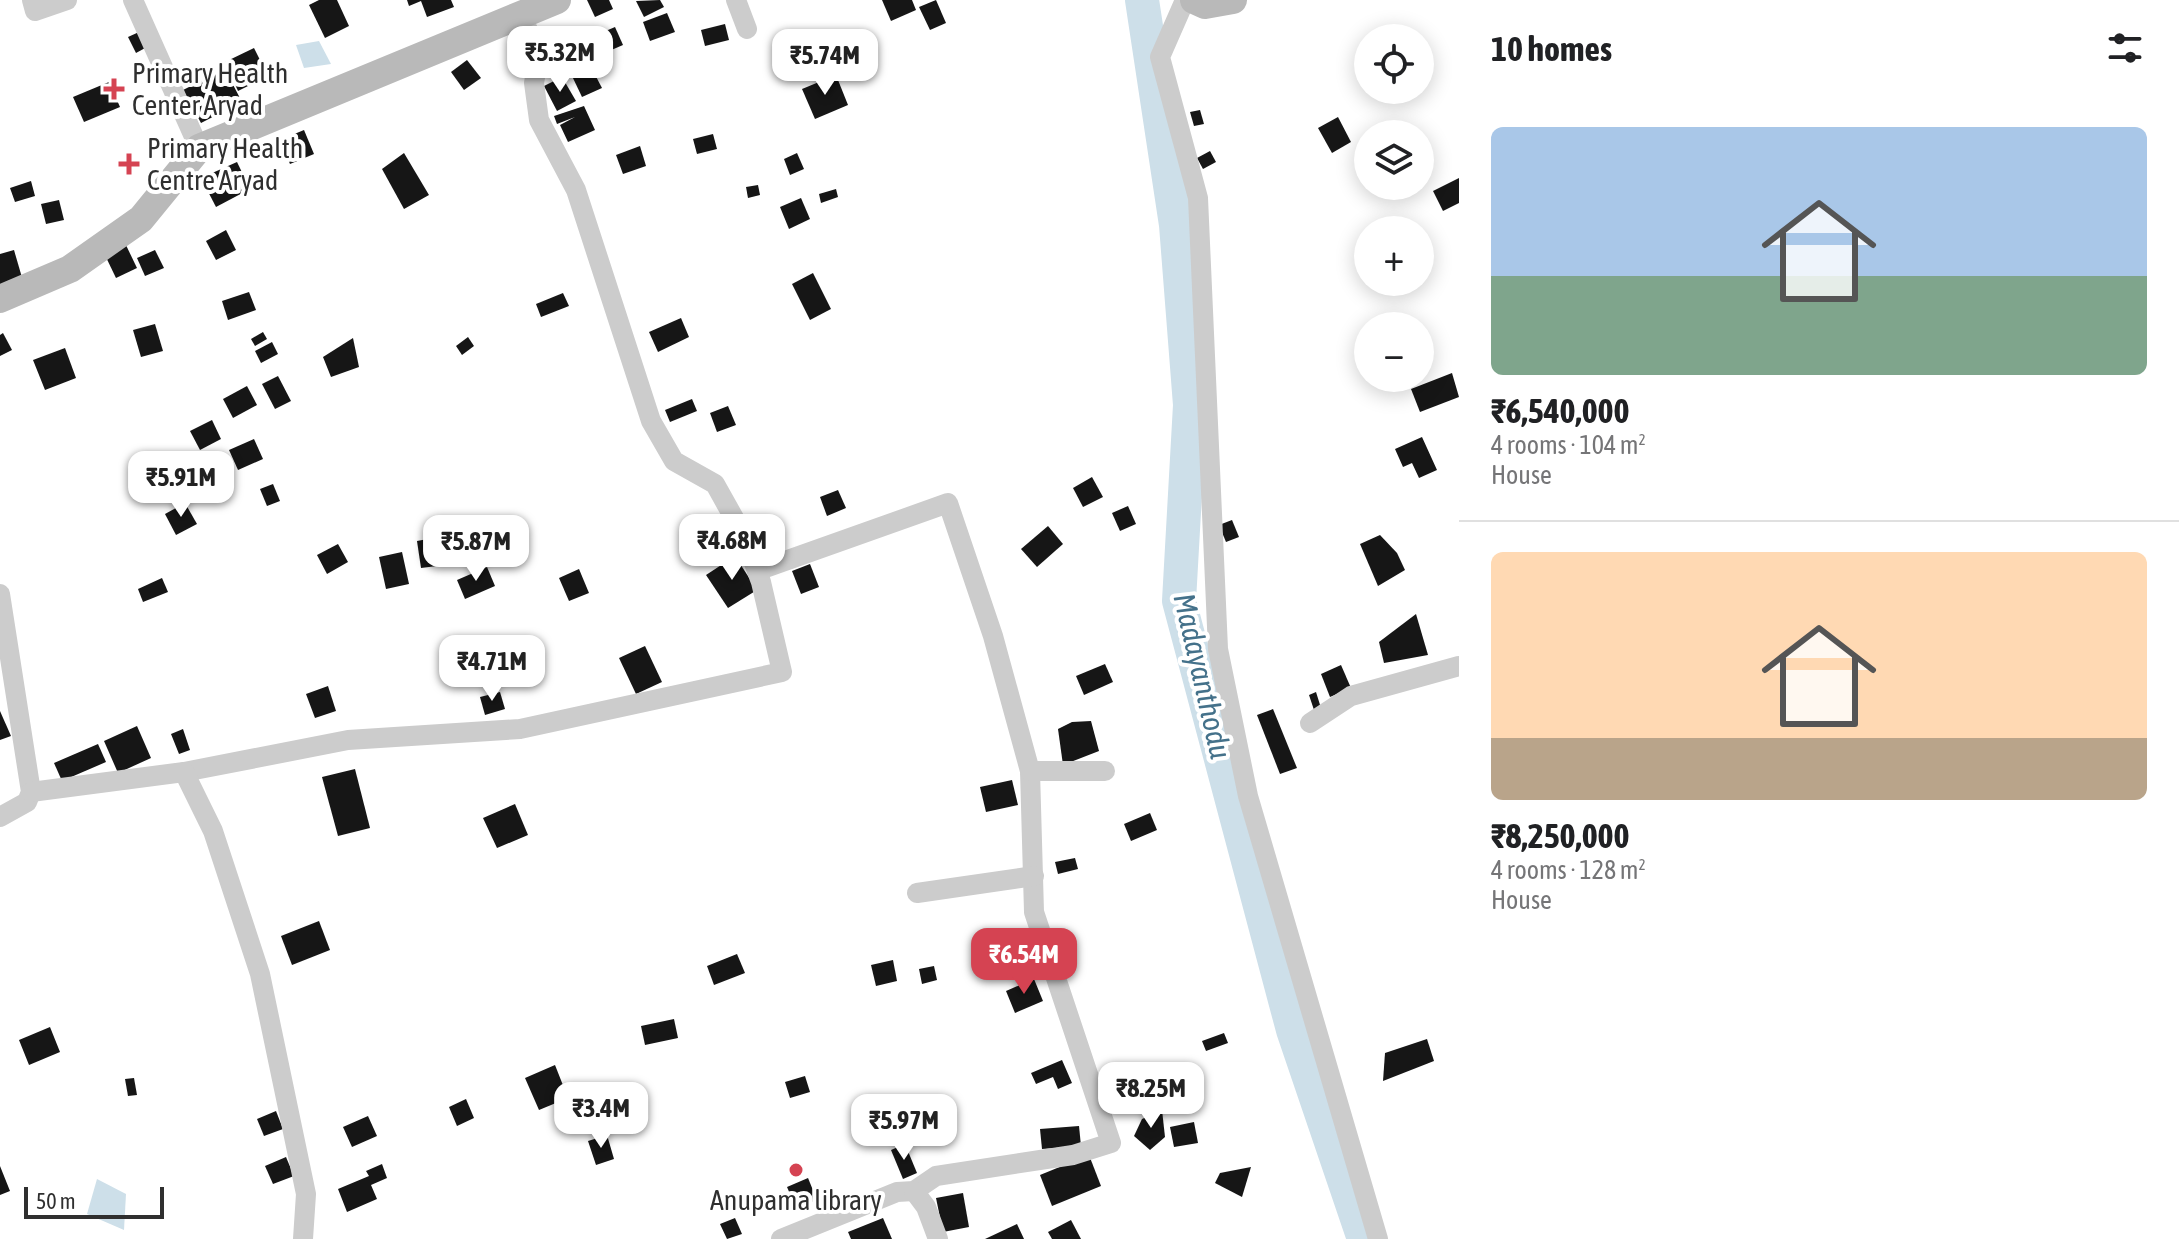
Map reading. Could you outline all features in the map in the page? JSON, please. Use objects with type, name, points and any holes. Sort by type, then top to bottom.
[{"type":"main road","points":[[0,299],[70,269],[141,219],[199,148],[557,0]]},
{"type":"main road","points":[[1194,0],[1205,5],[1233,0]]},
{"type":"street","points":[[32,0],[35,11],[67,0]]},
{"type":"street","points":[[133,0],[199,148]]},
{"type":"street","points":[[736,0],[747,29]]},
{"type":"street","points":[[1185,0],[1160,57],[1198,198],[1218,649],[1248,796],[1378,1239]]},
{"type":"street","points":[[31,792],[184,772],[348,740],[520,729],[782,672],[757,571],[744,536],[715,484],[674,461],[651,421],[576,190],[539,120],[534,83],[539,54],[521,15]]},
{"type":"street","points":[[757,571],[948,503],[993,636],[1030,771],[1034,912],[1111,1143],[1073,1155],[936,1176],[914,1191],[897,1192],[781,1239]]},
{"type":"street","points":[[0,594],[31,792],[27,802],[0,817]]},
{"type":"street","points":[[1310,723],[1351,696],[1459,666]]},
{"type":"street","points":[[1030,771],[1105,771]]},
{"type":"street","points":[[184,772],[213,831],[260,974],[306,1194],[303,1239]]},
{"type":"street","points":[[917,893],[1034,876]]},
{"type":"street","points":[[914,1191],[926,1207],[938,1239]]},
{"type":"water","points":[[319,41],[331,64],[304,68],[296,45]]},
{"type":"water","points":[[97,1179],[126,1194],[124,1230],[87,1214]]},
{"type":"building","points":[[319,0],[337,0],[349,26],[325,38],[309,5]]},
{"type":"building","points":[[407,0],[451,0],[454,7],[427,17],[421,1],[409,6]]},
{"type":"building","points":[[587,0],[609,0],[613,9],[595,17]]},
{"type":"building","points":[[660,0],[664,7],[644,17],[636,1]]},
{"type":"building","points":[[882,0],[912,0],[916,10],[891,21]]},
{"type":"building","points":[[936,0],[946,23],[930,30],[919,7]]},
{"type":"building","points":[[667,13],[675,32],[650,41],[643,22]]},
{"type":"building","points":[[725,24],[729,40],[705,46],[701,30]]},
{"type":"building","points":[[615,27],[623,45],[609,51],[601,33]]},
{"type":"building","points":[[139,32],[147,47],[136,53],[128,37]]},
{"type":"building","points":[[254,48],[268,76],[238,91],[225,62]]},
{"type":"building","points":[[467,60],[481,78],[464,90],[451,72]]},
{"type":"building","points":[[591,67],[602,88],[582,97],[572,76]]},
{"type":"building","points":[[215,74],[218,80],[228,75],[242,102],[201,123],[183,90]]},
{"type":"building","points":[[836,75],[848,105],[815,119],[802,89]]},
{"type":"building","points":[[562,77],[576,101],[557,111],[544,86]]},
{"type":"building","points":[[109,82],[120,107],[84,122],[73,97]]},
{"type":"building","points":[[584,106],[595,130],[568,142],[560,125],[575,117],[557,124],[554,116]]},
{"type":"building","points":[[1200,110],[1204,124],[1194,126],[1190,112]]},
{"type":"building","points":[[1338,117],[1351,142],[1332,153],[1318,128]]},
{"type":"building","points":[[304,130],[314,154],[290,164],[280,140]]},
{"type":"building","points":[[713,134],[717,149],[697,154],[693,139]]},
{"type":"building","points":[[640,146],[646,166],[623,174],[616,155]]},
{"type":"building","points":[[1210,151],[1216,162],[1203,169],[1197,158]]},
{"type":"building","points":[[404,153],[429,195],[404,209],[382,169]]},
{"type":"building","points":[[797,153],[804,169],[790,175],[784,159]]},
{"type":"building","points":[[237,162],[250,189],[216,207],[201,178]]},
{"type":"building","points":[[1459,178],[1459,203],[1443,211],[1434,190]]},
{"type":"building","points":[[31,181],[35,196],[15,202],[10,188]]},
{"type":"building","points":[[758,185],[760,195],[748,198],[746,187]]},
{"type":"building","points":[[836,189],[838,197],[821,203],[819,194]]},
{"type":"building","points":[[801,198],[810,219],[789,229],[780,207]]},
{"type":"building","points":[[59,200],[64,220],[46,224],[41,204]]},
{"type":"building","points":[[226,230],[236,250],[216,260],[206,241]]},
{"type":"building","points":[[124,241],[137,268],[116,278],[103,251]]},
{"type":"building","points":[[14,250],[23,281],[0,288],[0,254]]},
{"type":"building","points":[[155,250],[164,268],[145,276],[137,258]]},
{"type":"building","points":[[813,273],[831,309],[810,320],[792,284]]},
{"type":"building","points":[[249,292],[256,310],[228,320],[222,301]]},
{"type":"building","points":[[563,293],[569,306],[541,317],[536,304]]},
{"type":"building","points":[[681,318],[689,337],[658,352],[649,332]]},
{"type":"building","points":[[155,324],[163,351],[141,357],[133,330]]},
{"type":"building","points":[[263,332],[267,339],[255,346],[251,339]]},
{"type":"building","points":[[3,333],[12,350],[0,356],[0,335]]},
{"type":"building","points":[[468,337],[474,346],[462,355],[456,346]]},
{"type":"building","points":[[353,338],[359,367],[331,377],[323,357]]},
{"type":"building","points":[[272,342],[278,354],[261,363],[255,351]]},
{"type":"building","points":[[65,348],[76,378],[45,390],[33,360]]},
{"type":"building","points":[[1452,373],[1459,397],[1420,412],[1412,392],[1434,392],[1434,380]]},
{"type":"building","points":[[278,376],[291,401],[275,409],[262,384]]},
{"type":"building","points":[[247,386],[257,405],[233,418],[223,399]]},
{"type":"building","points":[[692,399],[697,411],[670,422],[665,410]]},
{"type":"building","points":[[728,406],[736,425],[717,432],[710,413]]},
{"type":"building","points":[[212,420],[221,439],[200,450],[190,431]]},
{"type":"building","points":[[1422,437],[1437,470],[1419,478],[1412,463],[1403,467],[1395,449]]},
{"type":"building","points":[[254,439],[263,459],[238,470],[229,450]]},
{"type":"building","points":[[1092,477],[1103,497],[1083,507],[1073,488]]},
{"type":"building","points":[[273,484],[280,501],[267,506],[260,489]]},
{"type":"building","points":[[838,490],[846,508],[827,516],[820,497]]},
{"type":"building","points":[[185,503],[197,524],[176,535],[165,514]]},
{"type":"building","points":[[1128,506],[1136,524],[1120,531],[1112,513]]},
{"type":"building","points":[[1232,520],[1239,537],[1226,542],[1219,525]]},
{"type":"building","points":[[1048,526],[1063,544],[1037,567],[1021,549]]},
{"type":"building","points":[[1380,535],[1397,553],[1405,570],[1378,586],[1360,544]]},
{"type":"building","points":[[433,538],[437,566],[421,568],[417,541]]},
{"type":"building","points":[[338,544],[348,562],[327,574],[317,555]]},
{"type":"building","points":[[402,552],[409,584],[386,589],[379,557]]},
{"type":"building","points":[[735,556],[757,590],[728,608],[706,575]]},
{"type":"building","points":[[810,564],[819,587],[801,594],[792,571]]},
{"type":"building","points":[[487,567],[495,586],[465,599],[457,580]]},
{"type":"building","points":[[579,569],[589,593],[569,601],[559,578]]},
{"type":"building","points":[[162,578],[168,592],[143,602],[138,589]]},
{"type":"building","points":[[1416,614],[1428,655],[1384,663],[1379,642]]},
{"type":"building","points":[[645,646],[662,682],[636,694],[619,658]]},
{"type":"building","points":[[1105,664],[1113,682],[1084,695],[1076,676]]},
{"type":"building","points":[[1341,665],[1351,688],[1330,697],[1321,674]]},
{"type":"building","points":[[328,686],[336,711],[315,718],[306,694]]},
{"type":"building","points":[[500,692],[505,709],[485,715],[480,697]]},
{"type":"building","points":[[1316,692],[1321,708],[1314,710],[1309,695]]},
{"type":"building","points":[[1273,709],[1297,768],[1280,774],[1257,715]]},
{"type":"building","points":[[0,711],[11,736],[0,740]]},
{"type":"building","points":[[1091,721],[1099,751],[1063,765],[1058,729],[1072,722]]},
{"type":"building","points":[[137,726],[151,758],[118,773],[104,741]]},
{"type":"building","points":[[183,729],[190,750],[179,754],[171,734]]},
{"type":"building","points":[[98,744],[106,762],[62,781],[54,763]]},
{"type":"building","points":[[355,769],[370,828],[338,836],[322,777]]},
{"type":"building","points":[[1012,780],[1018,805],[986,812],[980,787]]},
{"type":"building","points":[[515,804],[528,835],[497,848],[483,818]]},
{"type":"building","points":[[1150,813],[1157,830],[1131,841],[1124,824]]},
{"type":"building","points":[[1075,858],[1078,869],[1058,874],[1055,862]]},
{"type":"building","points":[[319,921],[330,950],[292,965],[281,936]]},
{"type":"building","points":[[737,954],[745,973],[714,985],[707,966]]},
{"type":"building","points":[[893,960],[897,981],[876,986],[871,965]]},
{"type":"building","points":[[934,966],[937,980],[922,984],[919,969]]},
{"type":"building","points":[[1034,979],[1043,1001],[1015,1013],[1006,991]]},
{"type":"building","points":[[674,1019],[678,1038],[645,1045],[641,1026]]},
{"type":"building","points":[[50,1027],[60,1052],[29,1065],[19,1040]]},
{"type":"building","points":[[1224,1033],[1228,1043],[1206,1051],[1202,1041]]},
{"type":"building","points":[[1427,1039],[1434,1061],[1383,1081],[1385,1053]]},
{"type":"building","points":[[1062,1060],[1072,1083],[1058,1089],[1053,1077],[1036,1084],[1031,1073]]},
{"type":"building","points":[[555,1065],[568,1098],[539,1110],[525,1078]]},
{"type":"building","points":[[805,1076],[810,1092],[790,1098],[785,1082]]},
{"type":"building","points":[[134,1078],[137,1095],[128,1096],[125,1079]]},
{"type":"building","points":[[466,1099],[474,1118],[457,1126],[449,1107]]},
{"type":"building","points":[[886,1102],[892,1117],[873,1125],[867,1111]]},
{"type":"building","points":[[1162,1110],[1165,1137],[1150,1150],[1134,1136],[1142,1119]]},
{"type":"building","points":[[276,1111],[283,1129],[264,1136],[257,1119]]},
{"type":"building","points":[[368,1116],[377,1136],[352,1147],[343,1127]]},
{"type":"building","points":[[907,1116],[912,1130],[900,1135],[894,1121]]},
{"type":"building","points":[[1194,1122],[1198,1143],[1174,1147],[1170,1127]]},
{"type":"building","points":[[1079,1126],[1081,1146],[1042,1149],[1040,1129]]},
{"type":"building","points":[[607,1135],[614,1159],[596,1165],[588,1141]]},
{"type":"building","points":[[905,1144],[917,1173],[903,1179],[891,1150]]},
{"type":"building","points":[[1089,1155],[1101,1186],[1052,1206],[1040,1175]]},
{"type":"building","points":[[286,1157],[294,1176],[273,1184],[265,1166]]},
{"type":"building","points":[[382,1164],[387,1178],[371,1185],[377,1199],[347,1212],[338,1189],[369,1176],[366,1171]]},
{"type":"building","points":[[0,1166],[10,1191],[0,1195]]},
{"type":"building","points":[[1251,1167],[1242,1197],[1215,1183],[1220,1173]]},
{"type":"building","points":[[808,1178],[817,1200],[796,1208],[787,1187]]},
{"type":"building","points":[[963,1193],[969,1227],[943,1232],[936,1198]]},
{"type":"building","points":[[735,1218],[742,1234],[727,1239],[720,1224]]},
{"type":"building","points":[[883,1218],[892,1239],[851,1239],[848,1232]]},
{"type":"building","points":[[1071,1220],[1081,1239],[1052,1239],[1048,1232]]},
{"type":"building","points":[[1017,1224],[1024,1239],[985,1239]]},
{"type":"waterway","name":"Madayanthodu","points":[[1142,0],[1176,225],[1190,405],[1179,601],[1293,1030],[1364,1239]]},
{"type":"place","name":"Primary Health Center Aryad","points":[[114,89]]},
{"type":"place","name":"Primary Health Centre Aryad","points":[[129,164]]},
{"type":"place","name":"Anupama library","points":[[796,1170]]}]
